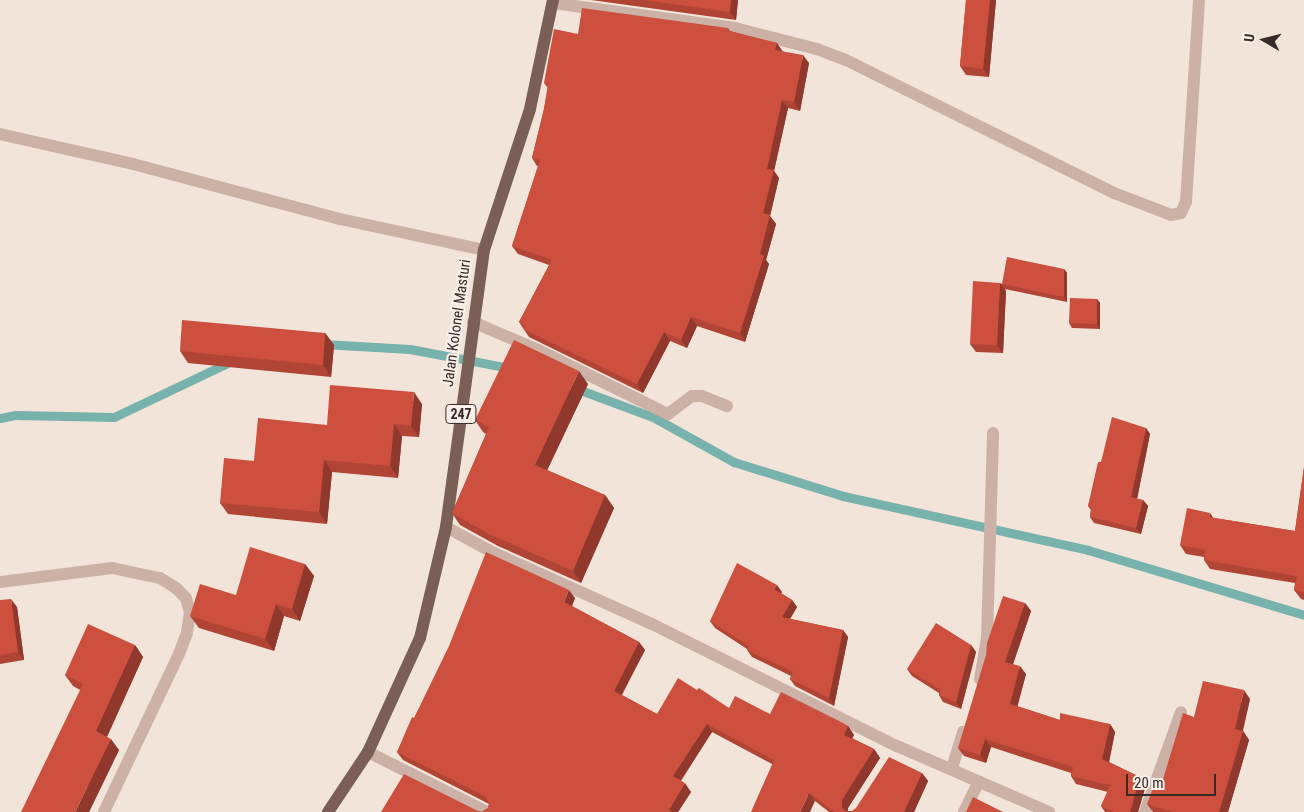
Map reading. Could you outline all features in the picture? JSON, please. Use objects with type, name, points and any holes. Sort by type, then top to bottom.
[{"type":"main road","name":"Jalan Kolonel Masturi","points":[[328,812],[368,752],[420,638],[446,527],[484,250],[530,109],[553,2]]},
{"type":"street","points":[[553,2],[735,28],[817,49],[846,60],[913,92],[1067,171],[1114,193],[1171,216],[1181,213],[1186,202],[1199,0]]},
{"type":"street","points":[[0,134],[133,164],[340,219],[484,250]]},
{"type":"street","points":[[473,322],[538,350],[668,414],[692,396],[702,396],[727,406]]},
{"type":"street","points":[[977,687],[984,660],[986,638],[993,433]]},
{"type":"street","points":[[446,527],[494,554],[652,624],[895,750],[952,768],[1049,812]]},
{"type":"street","points":[[0,582],[112,568],[160,578],[176,588],[186,598],[190,613],[187,633],[182,647],[104,812]]},
{"type":"street","points":[[1145,812],[1181,712]]},
{"type":"street","points":[[952,768],[966,723]]},
{"type":"street","points":[[368,752],[487,812]]},
{"type":"street","points":[[964,812],[979,780]]},
{"type":"building","points":[[644,0],[731,0],[730,12]]},
{"type":"building","points":[[966,0],[990,0],[983,69],[960,66]]},
{"type":"building","points":[[582,8],[728,28],[728,31],[777,43],[775,50],[803,55],[794,102],[782,100],[767,169],[774,170],[763,213],[770,215],[760,254],[764,256],[740,333],[691,317],[681,340],[664,332],[637,384],[523,329],[525,326],[519,322],[552,260],[512,246],[540,160],[532,158],[544,109],[548,84],[544,83],[554,29],[578,34]]},
{"type":"building","points":[[1007,257],[1064,269],[1064,297],[1002,284]]},
{"type":"building","points":[[973,281],[1000,283],[997,345],[970,344]]},
{"type":"building","points":[[1070,298],[1097,299],[1097,324],[1069,323]]},
{"type":"building","points":[[182,320],[325,333],[323,365],[180,351]]},
{"type":"building","points":[[514,340],[579,371],[535,465],[605,495],[573,571],[489,534],[452,513],[489,427],[475,420]]},
{"type":"building","points":[[330,385],[414,392],[411,426],[394,424],[390,466],[324,460],[319,512],[220,503],[224,458],[254,461],[258,418],[327,425]]},
{"type":"building","points":[[1112,417],[1146,428],[1131,497],[1143,500],[1136,528],[1090,517],[1091,507],[1088,506],[1098,462],[1101,462]]},
{"type":"building","points":[[1304,467],[1304,592],[1294,590],[1297,576],[1204,560],[1205,550],[1180,545],[1187,508],[1210,513],[1209,517],[1295,531]]},
{"type":"building","points":[[250,547],[305,564],[292,609],[276,604],[265,639],[190,616],[200,584],[236,595]]},
{"type":"building","points":[[486,552],[569,590],[564,602],[639,642],[614,691],[657,714],[678,678],[697,690],[699,688],[729,708],[735,696],[770,714],[781,692],[848,726],[844,735],[874,749],[842,800],[842,807],[845,811],[852,811],[856,808],[889,757],[922,773],[904,812],[835,812],[809,793],[800,812],[751,812],[774,760],[707,724],[673,776],[685,783],[669,810],[672,812],[482,812],[488,808],[489,803],[485,796],[397,752],[412,717],[414,718],[449,646]]},
{"type":"building","points":[[737,563],[777,585],[774,589],[792,600],[782,617],[843,630],[829,698],[790,679],[793,672],[747,650],[749,646],[710,621]]},
{"type":"building","points":[[1003,596],[1025,603],[1005,662],[1020,666],[1010,704],[1060,720],[1060,713],[1110,724],[1102,759],[1140,777],[1130,812],[1114,812],[1101,806],[1110,785],[1071,776],[1073,767],[985,739],[980,755],[958,748],[986,655],[987,643]]},
{"type":"building","points":[[11,599],[18,652],[0,655],[0,600]]},
{"type":"building","points":[[936,623],[971,645],[956,702],[939,695],[941,690],[907,669]]},
{"type":"building","points":[[88,624],[135,645],[96,731],[111,739],[75,812],[21,812],[83,684],[65,675]]},
{"type":"building","points":[[1203,681],[1244,690],[1235,729],[1243,731],[1219,812],[1172,812],[1147,804],[1155,783],[1161,786],[1183,713],[1194,717]]},
{"type":"building","points":[[404,774],[482,812],[381,812]]},
{"type":"building","points":[[973,797],[1003,812],[966,812]]},
{"type":"waterway","points":[[323,344],[410,349],[510,368]]},
{"type":"waterway","points":[[0,418],[15,415],[114,417],[232,361]]},
{"type":"waterway","points":[[575,388],[653,417],[734,462],[843,496],[1088,550],[1304,615]]}]
